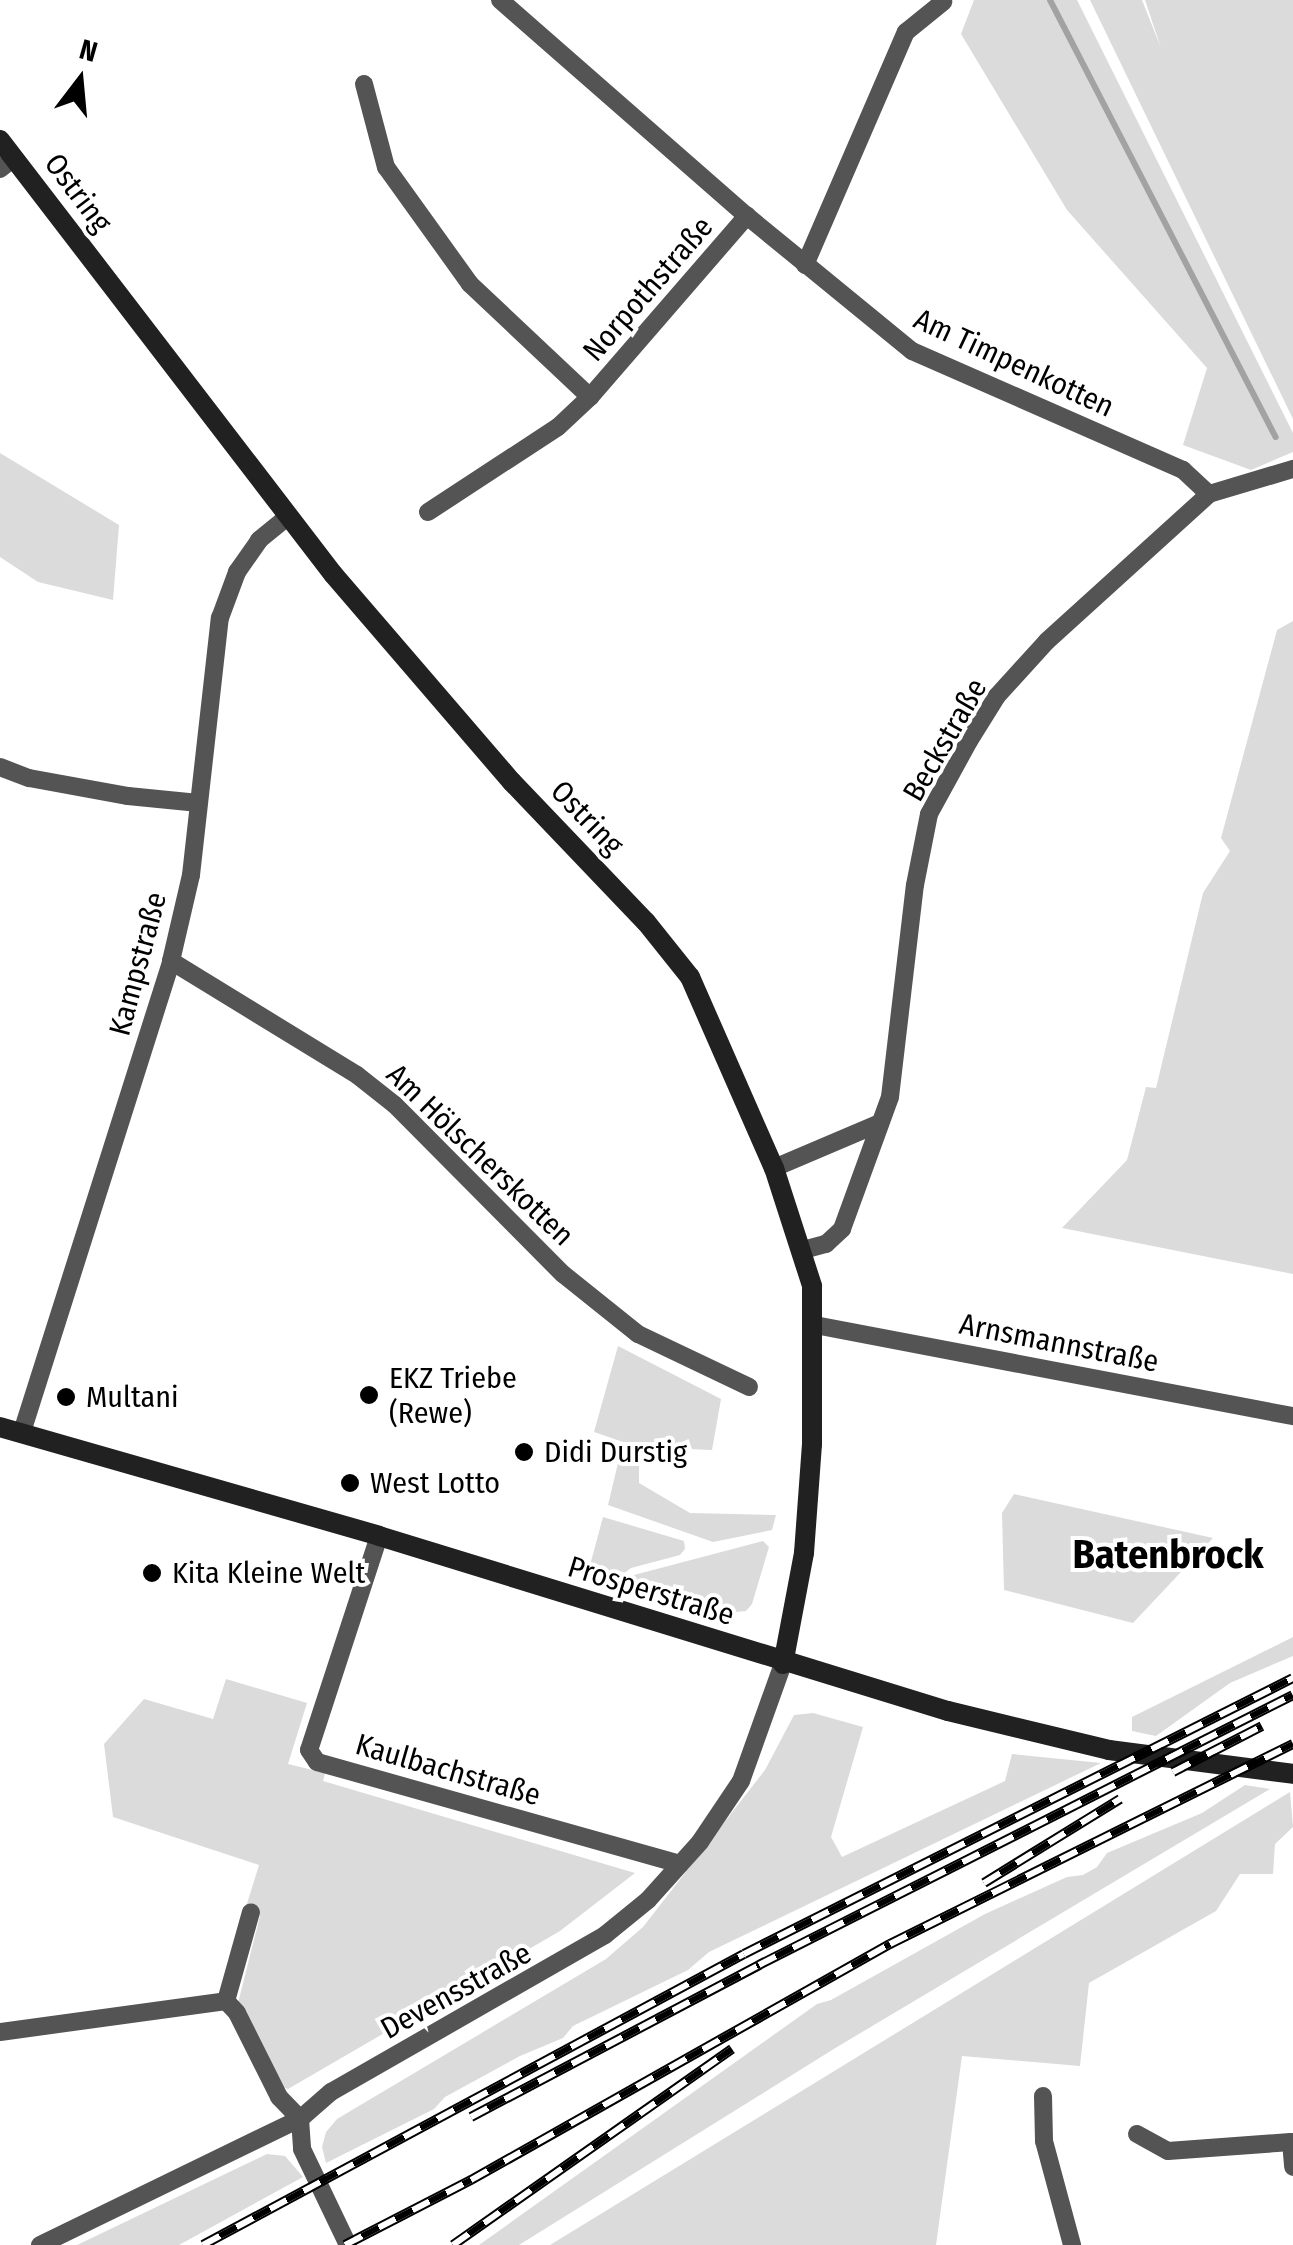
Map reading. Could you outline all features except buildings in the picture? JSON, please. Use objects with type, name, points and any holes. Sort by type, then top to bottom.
[{"type":"street","name":"Am Timpenkotten","points":[[500,0],[747,216],[912,351],[1183,470],[1209,494]]},
{"type":"street","points":[[805,265],[906,32],[943,2]]},
{"type":"street","name":"Norpothstraße","points":[[364,84],[386,167],[470,284],[590,397]]},
{"type":"street","name":"Ostring","points":[[0,140],[7,164],[286,517],[512,782],[646,922],[686,971],[716,1029],[804,1250],[815,1324],[804,1553],[783,1664]]},
{"type":"street","name":"Norpothstraße","points":[[428,512],[558,427],[590,397],[747,216]]},
{"type":"street","name":"Beckstraße","points":[[804,1250],[826,1244],[842,1229],[880,1123],[897,1058],[915,885],[930,814],[997,696],[1047,641],[1209,494],[1293,469]]},
{"type":"street","name":"Kampstraße","points":[[22,1432],[171,961],[191,876],[220,618],[236,572],[258,540],[286,517]]},
{"type":"street","points":[[0,767],[29,778],[199,803]]},
{"type":"street","name":"Am Hölscherskotten","points":[[171,961],[357,1075],[394,1105],[563,1274],[638,1334],[749,1387]]},
{"type":"street","points":[[774,1168],[880,1123]]},
{"type":"street","name":"Arnsmannstraße","points":[[815,1324],[1293,1416]]},
{"type":"street","name":"Prosperstraße","points":[[0,1426],[380,1536],[948,1712],[1095,1748],[1293,1774]]},
{"type":"street","name":"Kaulbachstraße","points":[[380,1536],[309,1750],[317,1762],[680,1864]]},
{"type":"street","name":"Devensstraße","points":[[40,2245],[300,2119],[332,2092],[605,1935],[648,1900],[680,1864],[741,1781],[783,1664]]},
{"type":"street","points":[[226,2001],[251,1912]]},
{"type":"street","points":[[226,2001],[237,2013],[279,2096],[300,2119],[302,2149],[348,2245]]},
{"type":"street","points":[[0,2032],[226,2001]]},
{"type":"street","points":[[1043,2096],[1044,2141],[1072,2245]]},
{"type":"street","points":[[1137,2134],[1168,2151],[1290,2142],[1293,2168]]},
{"type":"shaded area","points":[[974,0],[1077,0],[1293,433],[1293,452],[1251,470],[1183,445],[1207,368],[1067,210],[961,34]]},
{"type":"shaded area","points":[[1090,0],[1142,0],[1161,48],[1145,0],[1293,0],[1293,419]]},
{"type":"shaded area","points":[[0,453],[119,525],[113,600],[38,582],[0,557]]},
{"type":"shaded area","points":[[1293,621],[1293,1274],[1062,1228],[1127,1160],[1146,1087],[1156,1088],[1203,893],[1230,851],[1221,838],[1277,630]]},
{"type":"shaded area","points":[[618,1346],[721,1399],[712,1450],[639,1447],[639,1483],[690,1513],[776,1515],[772,1530],[713,1542],[608,1505],[623,1442],[594,1432]]},
{"type":"shaded area","points":[[1014,1494],[1213,1538],[1133,1623],[1004,1590],[1002,1513]]},
{"type":"shaded area","points":[[603,1517],[684,1541],[685,1549],[680,1555],[631,1568],[619,1577],[589,1569]]},
{"type":"shaded area","points":[[763,1541],[769,1547],[752,1604],[746,1611],[735,1612],[632,1583],[634,1575]]},
{"type":"shaded area","points":[[1293,1637],[1293,1656],[1230,1683],[1156,1736],[1132,1731],[1132,1717]]},
{"type":"shaded area","points":[[226,1679],[307,1703],[288,1764],[325,1773],[323,1781],[635,1873],[560,1931],[288,2089],[276,2084],[238,2003],[260,1916],[245,1910],[259,1865],[113,1817],[104,1744],[144,1699],[213,1719]]},
{"type":"shaded area","points":[[813,1713],[863,1727],[831,1837],[842,1857],[1005,1781],[1012,1754],[1101,1763],[709,1952],[688,1970],[573,2026],[563,2038],[520,2056],[445,2097],[434,2109],[326,2163],[322,2147],[326,2132],[337,2119],[606,1959],[643,1927],[765,1770],[794,1715]]},
{"type":"shaded area","points":[[1245,1785],[1270,1789],[837,2047],[519,2245],[479,2245],[817,2004],[831,2000],[985,1914],[1067,1877],[1083,1875],[1097,1867],[1107,1853],[1202,1813]]},
{"type":"shaded area","points":[[1290,1792],[1293,1827],[1275,1844],[1273,1874],[1240,1874],[1216,1911],[1089,1983],[1080,2066],[962,2056],[936,2245],[550,2245]]},
{"type":"shaded area","points":[[267,2154],[285,2156],[303,2177],[179,2245],[77,2245]]},
{"type":"waterway","points":[[1050,0],[1276,437]]},
{"type":"railway","points":[[203,2245],[744,1954],[1293,1678]]},
{"type":"railway","points":[[471,2117],[759,1965],[1293,1695]]},
{"type":"railway","points":[[1173,1772],[1262,1726]]},
{"type":"railway","points":[[345,2245],[471,2180],[890,1944],[1293,1744]]},
{"type":"railway","points":[[984,1883],[1120,1799]]},
{"type":"railway","points":[[453,2245],[732,2049]]},
{"type":"place","name":"EKZ Triebe (Rewe)","points":[[369,1395]]},
{"type":"place","name":"Multani","points":[[66,1397]]},
{"type":"place","name":"Didi Durstig","points":[[524,1452]]},
{"type":"place","name":"West Lotto","points":[[350,1483]]},
{"type":"place","name":"Kita Kleine Welt","points":[[152,1573]]},
{"type":"district","name":"Batenbrock","points":[[1168,1555]]}]
